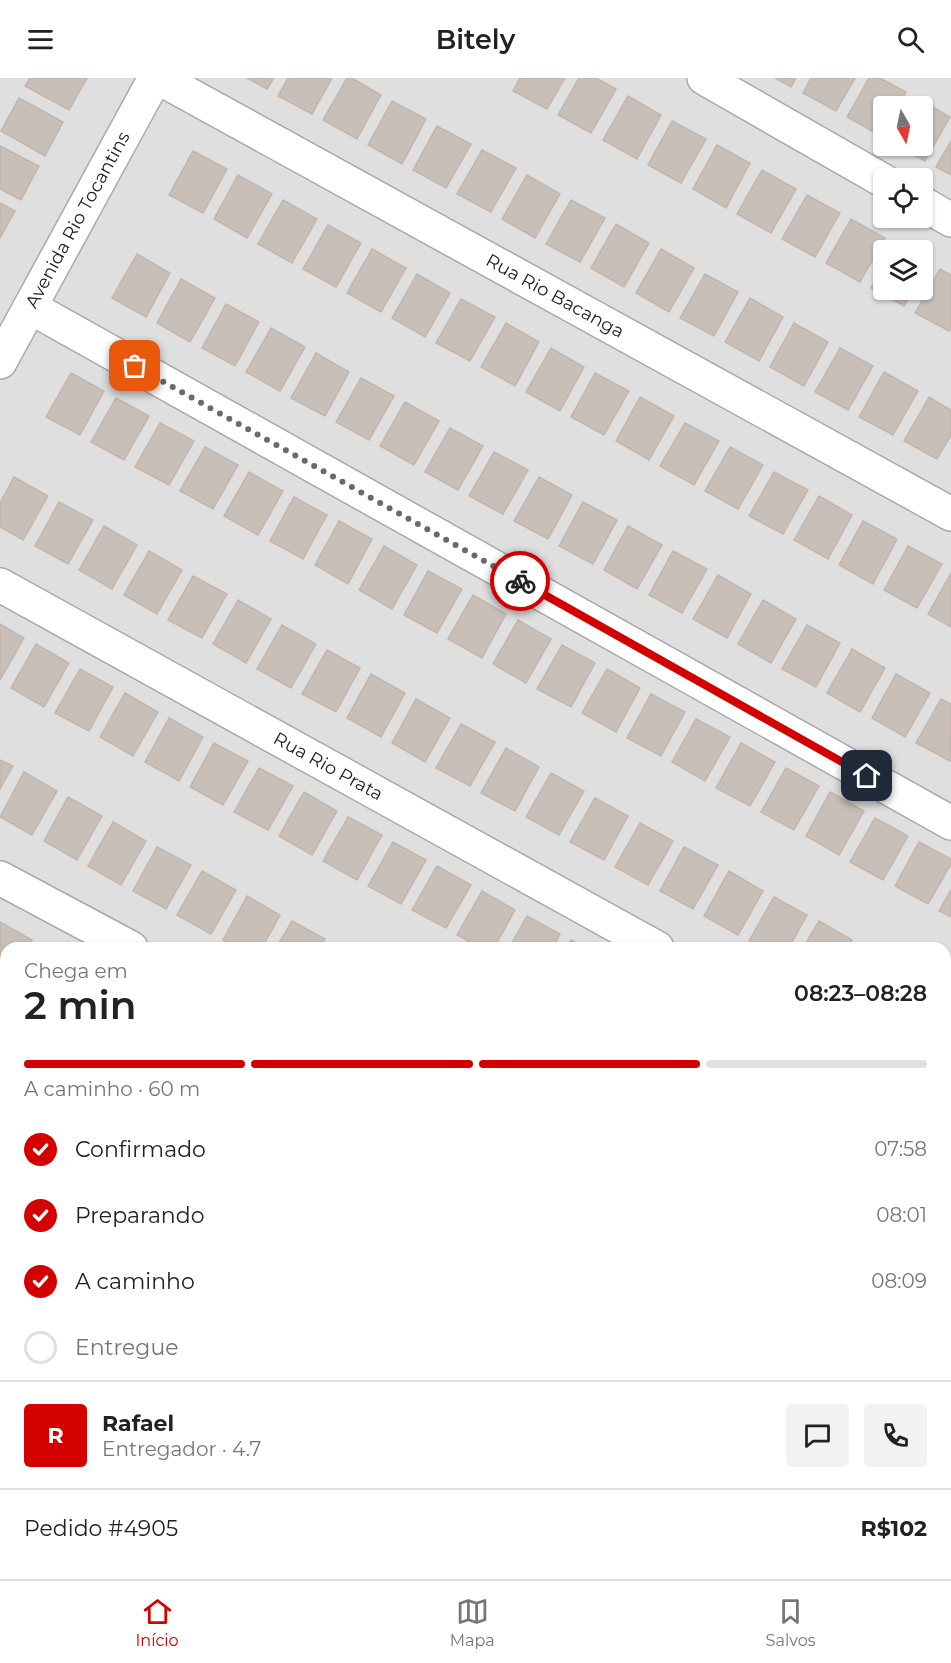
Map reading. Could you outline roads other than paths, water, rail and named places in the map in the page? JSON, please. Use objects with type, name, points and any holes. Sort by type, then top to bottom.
[{"type":"street","name":"Avenida Rio Tocantins","points":[[0,362],[157,78]]},
{"type":"street","name":"Rua Rio Bacanga","points":[[157,78],[951,514]]},
{"type":"street","points":[[704,78],[873,175]]},
{"type":"street","points":[[933,209],[951,220]]},
{"type":"street","points":[[30,307],[951,823]]},
{"type":"street","name":"Rua Rio Prata","points":[[0,585],[646,942]]},
{"type":"street","points":[[0,878],[120,942]]}]
